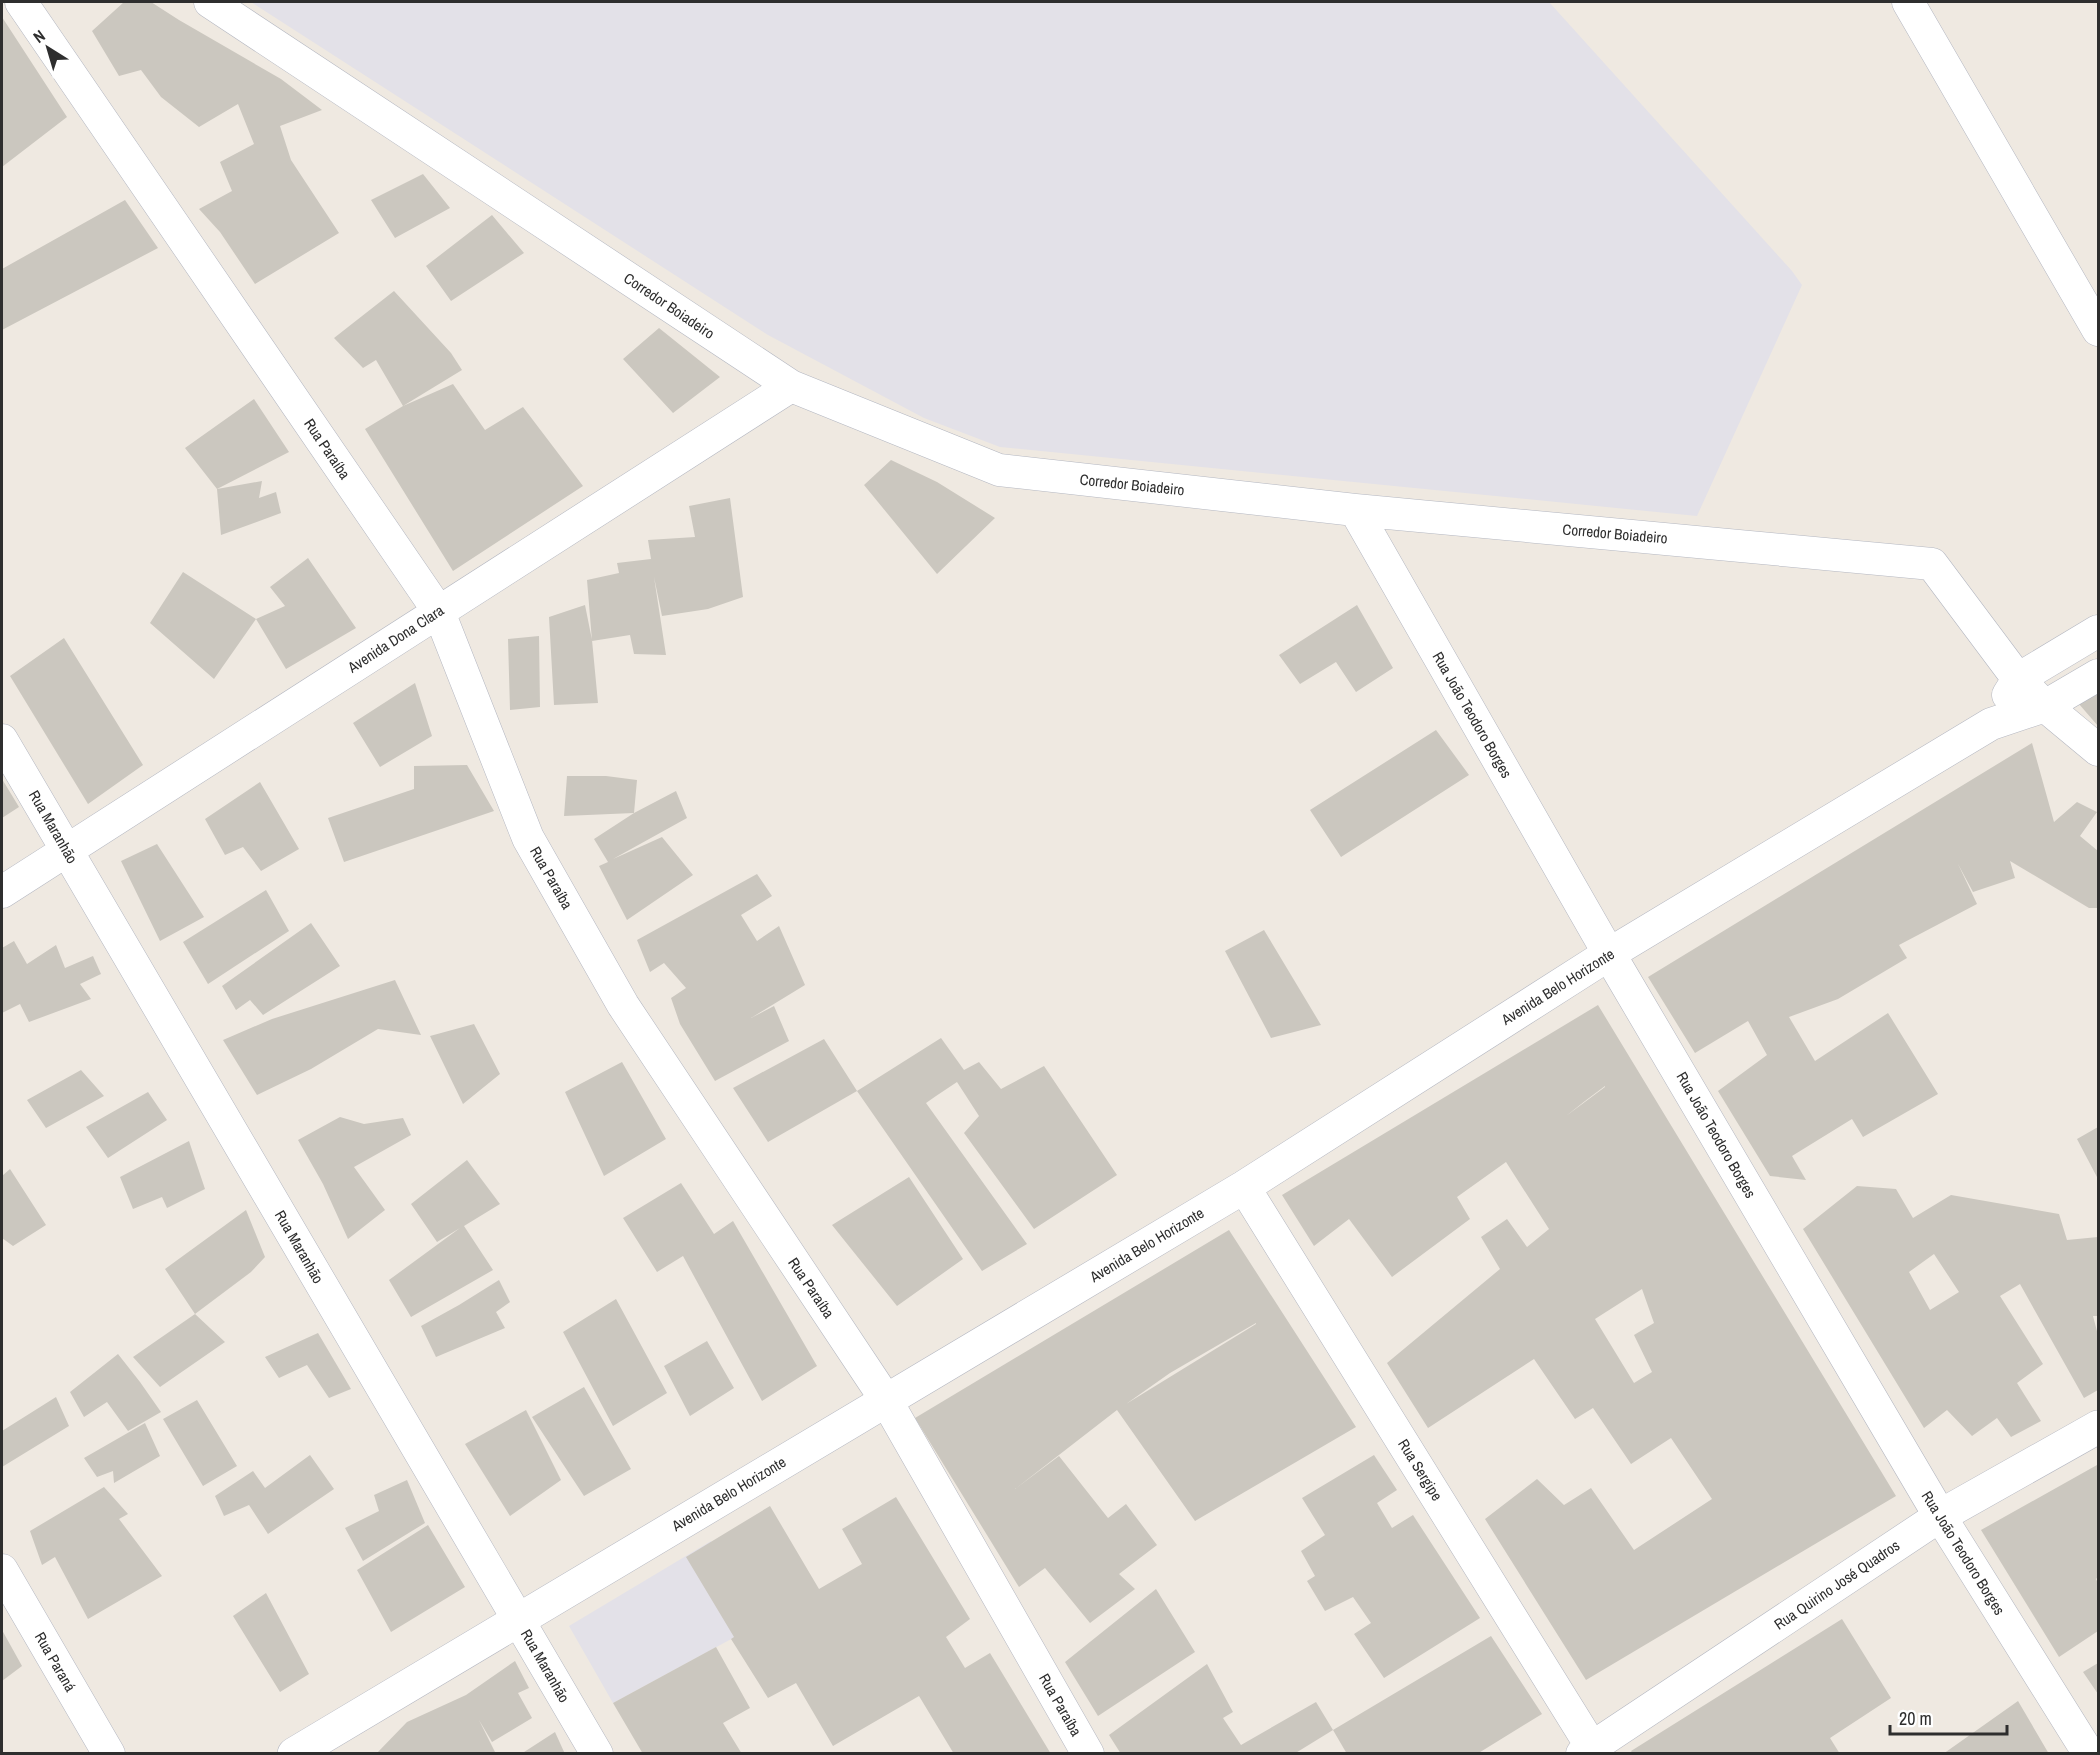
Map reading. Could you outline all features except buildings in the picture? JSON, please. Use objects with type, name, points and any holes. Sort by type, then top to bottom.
[{"type":"street","name":"Rua Paraíba","points":[[21,2],[438,612],[528,838],[623,1005],[886,1400],[1088,1754]]},
{"type":"street","name":"Corredor Boiadeiro","points":[[210,2],[791,386],[999,470],[1355,510],[1932,564],[2018,679],[2045,706],[2098,750]]},
{"type":"street","points":[[1908,2],[2098,330]]},
{"type":"street","name":"Avenida Dona Clara","points":[[2,892],[791,386]]},
{"type":"street","name":"Rua João Teodoro Borges","points":[[1355,510],[1609,954],[1940,1516],[2089,1754]]},
{"type":"street","name":"Avenida Belo Horizonte","points":[[1991,724],[2018,679],[2098,631]]},
{"type":"street","name":"Avenida Belo Horizonte","points":[[294,1754],[1244,1187],[1609,954],[1991,724],[2045,706],[2098,675]]},
{"type":"street","name":"Rua Maranhão","points":[[2,740],[597,1754]]},
{"type":"street","name":"Rua Sergipe","points":[[1244,1187],[1590,1752]]},
{"type":"street","name":"Rua Quirino José Quadros","points":[[1590,1752],[1940,1516],[2098,1427]]},
{"type":"street","name":"Rua Paraná","points":[[2,1570],[109,1754]]},
{"type":"shaded area","points":[[251,2],[1549,2],[1792,271],[1802,285],[1697,516],[1000,447],[924,418],[768,335]]},
{"type":"shaded area","points":[[711,1541],[759,1624],[613,1703],[569,1626]]}]
